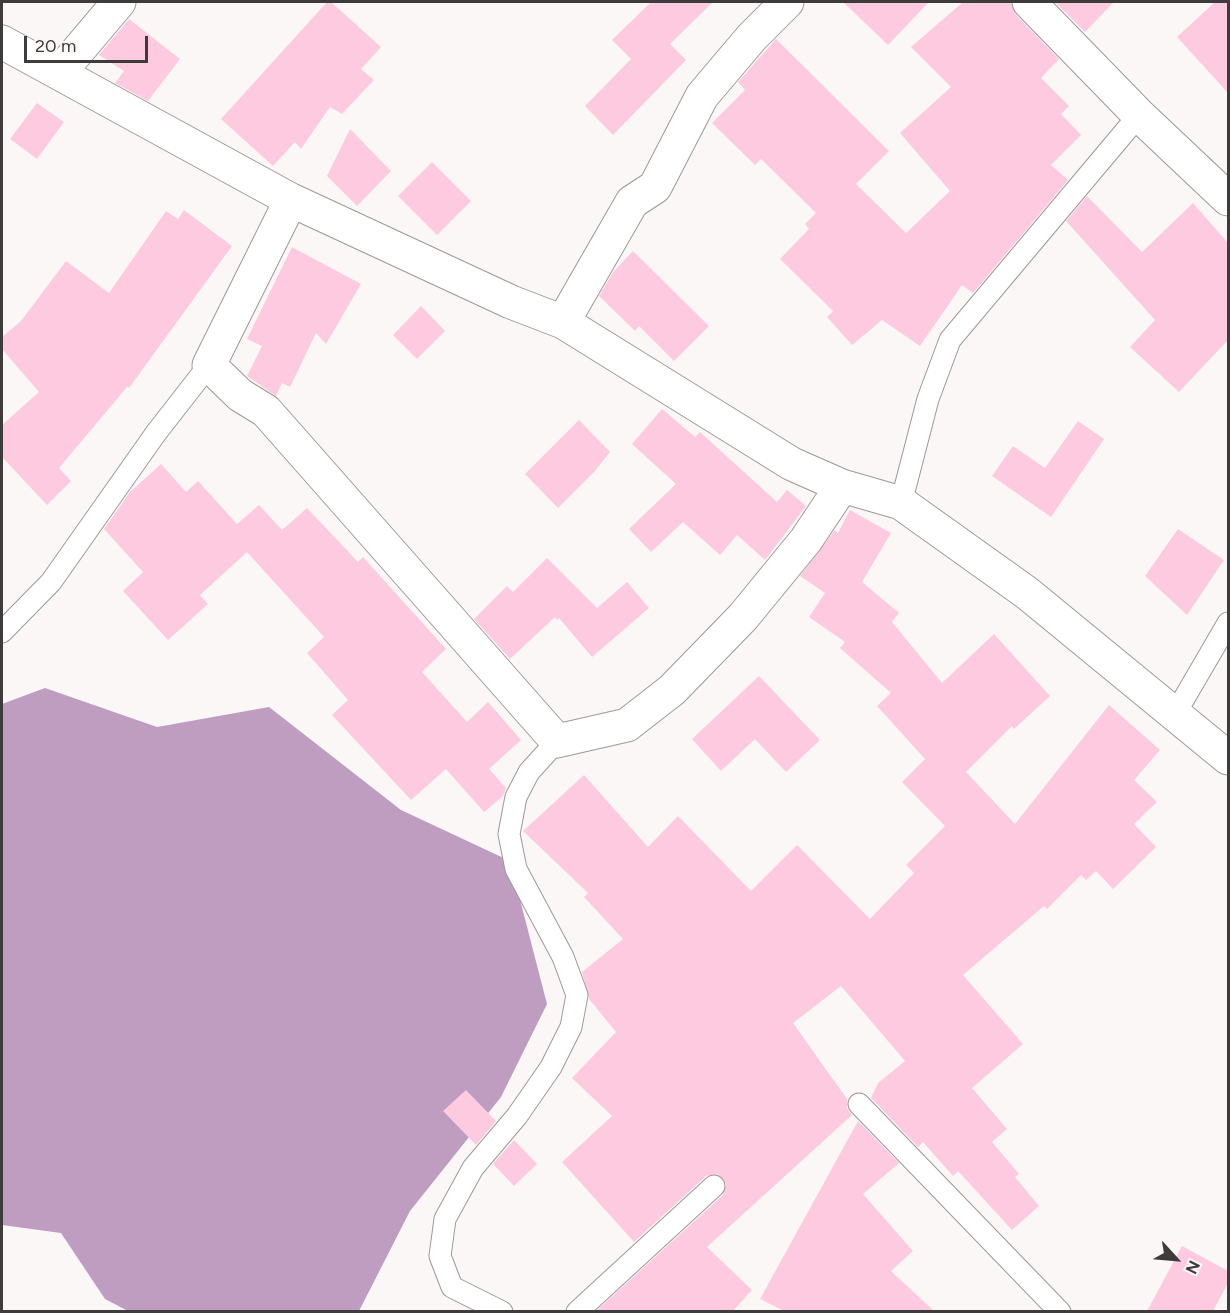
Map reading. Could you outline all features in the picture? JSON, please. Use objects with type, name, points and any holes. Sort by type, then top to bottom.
[{"type":"street","points":[[59,74],[119,2]]},
{"type":"street","points":[[562,322],[632,202],[655,187],[702,96],[752,37],[787,2]]},
{"type":"street","points":[[1029,2],[1139,115],[1228,200]]},
{"type":"street","points":[[2,42],[291,200],[511,302],[562,322],[792,464],[842,486],[901,503],[1027,593],[1228,758]]},
{"type":"street","points":[[291,200],[209,365],[240,395],[266,411],[557,741],[627,725],[672,690],[743,617],[806,540],[842,486]]},
{"type":"lane","points":[[901,503],[928,399],[950,340],[1139,115]]},
{"type":"lane","points":[[2,633],[51,582],[156,433],[209,365]]},
{"type":"lane","points":[[1175,714],[1228,623]]},
{"type":"lane","points":[[502,1311],[452,1287],[440,1256],[446,1219],[473,1168],[531,1097],[551,1067],[571,1027],[577,995],[563,957],[516,869],[509,834],[520,788],[529,772],[557,741]]},
{"type":"lane","points":[[859,1104],[1060,1311]]},
{"type":"lane","points":[[577,1311],[714,1186]]},
{"type":"shaded area","points":[[45,688],[157,727],[269,707],[401,810],[510,861],[547,1004],[501,1097],[410,1211],[359,1311],[128,1311],[105,1299],[61,1233],[2,1225],[2,704]]},
{"type":"building","points":[[327,2],[331,2],[381,47],[361,69],[374,80],[342,114],[330,107],[301,149],[295,142],[273,166],[221,119]]},
{"type":"building","points":[[651,2],[713,2],[670,44],[686,60],[613,135],[585,106],[631,59],[612,40]]},
{"type":"building","points":[[843,2],[929,2],[888,45]]},
{"type":"building","points":[[963,2],[1011,2],[1016,15],[1059,59],[1041,78],[1069,106],[1061,114],[1081,135],[1051,165],[1068,180],[973,293],[962,285],[920,346],[882,320],[852,345],[827,317],[833,311],[780,259],[809,229],[805,224],[816,213],[761,159],[755,165],[712,123],[745,90],[738,82],[776,39],[889,151],[856,184],[906,233],[950,191],[900,133],[951,87],[911,47]]},
{"type":"building","points":[[1055,2],[1114,2],[1085,32]]},
{"type":"building","points":[[1215,2],[1228,2],[1228,93],[1177,37]]},
{"type":"building","points":[[129,19],[180,59],[148,101],[115,83],[124,71],[99,55]]},
{"type":"building","points":[[37,103],[64,122],[37,159],[10,139]]},
{"type":"building","points":[[350,129],[391,171],[357,206],[327,176]]},
{"type":"building","points":[[432,162],[471,201],[437,235],[398,196]]},
{"type":"building","points":[[1087,196],[1142,252],[1193,203],[1228,243],[1228,340],[1179,392],[1130,347],[1155,320],[1066,221]]},
{"type":"building","points":[[184,210],[232,246],[129,388],[127,387],[59,468],[71,481],[47,505],[2,457],[2,425],[39,392],[2,349],[2,337],[21,321],[66,261],[109,293],[166,211],[178,219]]},
{"type":"building","points":[[292,247],[361,284],[326,344],[316,333],[290,387],[282,383],[276,396],[247,376],[262,346],[247,339]]},
{"type":"building","points":[[633,251],[709,326],[674,361],[639,326],[635,331],[599,296],[614,271]]},
{"type":"building","points":[[421,306],[445,331],[417,359],[393,335]]},
{"type":"building","points":[[662,409],[695,437],[700,432],[777,502],[787,490],[806,506],[765,560],[737,535],[720,555],[683,522],[651,552],[629,529],[676,484],[632,444]]},
{"type":"building","points":[[579,420],[610,452],[594,472],[558,508],[525,474]]},
{"type":"building","points":[[1078,421],[1104,439],[1051,517],[992,476],[1013,446],[1045,468]]},
{"type":"building","points":[[161,464],[186,492],[198,481],[237,524],[259,505],[282,530],[307,508],[358,562],[363,557],[446,649],[422,672],[467,722],[488,702],[521,740],[489,769],[506,788],[503,796],[484,812],[446,769],[411,800],[332,715],[348,700],[307,653],[324,637],[247,552],[200,595],[208,604],[168,640],[123,591],[143,572],[104,529],[130,492]]},
{"type":"building","points":[[850,510],[891,533],[862,582],[899,613],[892,622],[942,683],[994,634],[1050,696],[1014,729],[1012,726],[966,772],[1015,824],[1109,705],[1160,750],[1134,780],[1157,802],[1134,824],[1156,847],[1113,889],[1096,871],[1086,880],[1081,875],[1047,909],[1044,906],[963,975],[1023,1044],[972,1088],[1007,1129],[992,1142],[1019,1174],[1015,1177],[1039,1206],[1012,1230],[958,1171],[953,1176],[923,1142],[918,1147],[871,1098],[878,1083],[905,1061],[841,986],[793,1023],[847,1099],[847,1108],[852,1115],[707,1247],[752,1290],[733,1311],[596,1311],[723,1195],[726,1184],[718,1174],[706,1176],[634,1242],[562,1162],[612,1116],[572,1078],[616,1032],[589,999],[582,972],[623,939],[584,897],[588,893],[523,831],[584,775],[648,847],[678,816],[751,891],[797,845],[870,919],[914,873],[906,865],[945,826],[902,782],[925,759],[877,706],[891,693],[840,648],[845,642],[809,617],[825,593],[800,576],[835,530],[838,533]]},
{"type":"building","points":[[1178,529],[1224,560],[1187,615],[1145,576]]},
{"type":"building","points":[[547,558],[597,608],[627,582],[649,608],[592,657],[559,618],[557,620],[555,617],[510,659],[474,619],[507,586],[513,592]]},
{"type":"building","points":[[759,676],[820,740],[786,772],[755,739],[721,771],[692,739]]},
{"type":"building","points":[[466,1090],[496,1121],[476,1145],[443,1111]]},
{"type":"building","points":[[858,1121],[899,1163],[863,1194],[913,1251],[891,1271],[934,1311],[784,1311],[760,1299]]},
{"type":"building","points":[[514,1140],[537,1164],[514,1186],[493,1164]]},
{"type":"building","points":[[1182,1246],[1228,1271],[1228,1283],[1213,1311],[1147,1311]]}]
